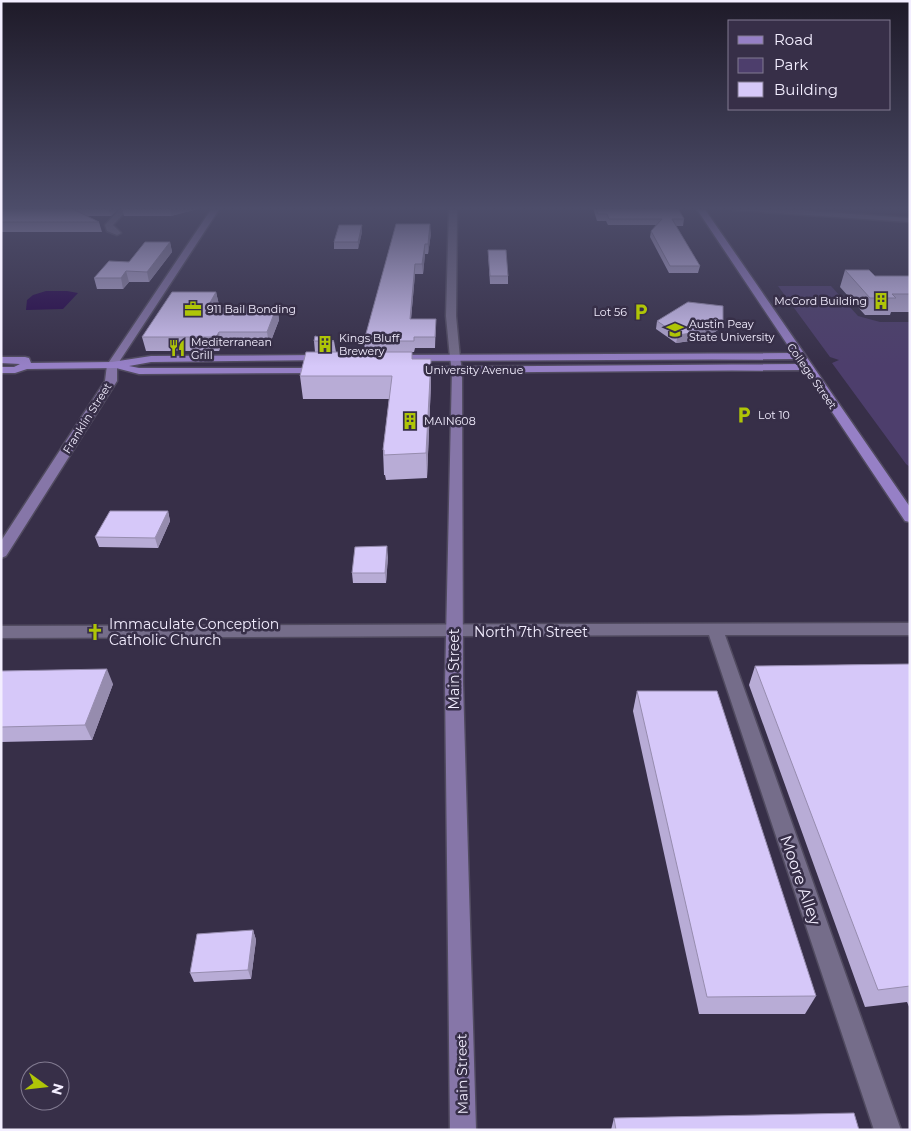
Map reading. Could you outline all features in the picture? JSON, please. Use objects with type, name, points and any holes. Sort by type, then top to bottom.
[{"type":"main road","name":"College Street","points":[[736,261],[910,518]]},
{"type":"main road","name":"University Avenue","points":[[399,370],[456,364],[800,356]]},
{"type":"main road","points":[[1,370],[15,370],[26,366],[112,365],[151,359],[337,358]]},
{"type":"main road","name":"University Avenue","points":[[386,358],[456,364],[807,367]]},
{"type":"main road","points":[[1,360],[25,360],[26,366]]},
{"type":"main road","points":[[112,365],[139,371],[332,370]]},
{"type":"street","name":"Franklin Street","points":[[1,553],[111,381],[112,365],[181,261]]},
{"type":"street","name":"Main Street","points":[[452,261],[451,320],[456,364],[457,502],[454,632],[463,1130]]},
{"type":"street","name":"North 7th Street","points":[[1,632],[910,629]]},
{"type":"street","name":"Moore Alley","points":[[715,630],[888,1130]]},
{"type":"green space","points":[[778,286],[831,286],[858,316],[880,322],[910,322],[910,467],[832,363],[839,360],[830,357]]},
{"type":"shaded area","points":[[46,291],[78,293],[63,309],[26,310],[27,300],[33,295]]},
{"type":"building","points":[[109,261],[156,261],[147,272],[126,271],[121,278],[94,278]]},
{"type":"building","points":[[386,261],[422,261],[422,264],[415,264],[410,319],[436,319],[435,337],[414,337],[414,341],[364,341]]},
{"type":"building","points":[[489,261],[507,261],[508,276],[490,276]]},
{"type":"building","points":[[667,261],[697,261],[700,266],[670,266]]},
{"type":"building","points":[[845,270],[869,270],[875,276],[910,276],[910,294],[892,294],[896,298],[870,298]]},
{"type":"building","points":[[172,292],[216,292],[207,308],[277,306],[267,332],[219,332],[216,337],[142,337]]},
{"type":"building","points":[[688,302],[723,306],[723,320],[705,331],[678,335],[657,321]]},
{"type":"building","points":[[315,336],[334,341],[314,341]]},
{"type":"building","points":[[306,352],[412,352],[412,359],[431,359],[426,453],[384,455],[392,376],[300,376]]},
{"type":"building","points":[[110,511],[168,511],[155,538],[95,537]]},
{"type":"building","points":[[387,546],[385,573],[352,573],[355,547]]},
{"type":"building","points":[[910,664],[910,986],[878,990],[755,666]]},
{"type":"building","points":[[107,669],[85,725],[1,727],[1,671]]},
{"type":"building","points":[[637,691],[717,691],[816,996],[707,997]]},
{"type":"building","points":[[253,930],[248,970],[190,973],[197,934]]},
{"type":"building","points":[[854,1113],[859,1130],[616,1130],[614,1118]]},
{"type":"place","name":"McCord Building","points":[[881,301]]},
{"type":"place","name":"911 Bail Bonding","points":[[193,309]]},
{"type":"place","name":"Lot 56","points":[[641,312]]},
{"type":"place","name":"Austin Peay State University","points":[[675,330]]},
{"type":"place","name":"Kings Bluff Brewery","points":[[325,344]]},
{"type":"place","name":"Mediterranean Grill","points":[[177,348]]},
{"type":"place","name":"Lot 10","points":[[744,415]]},
{"type":"place","name":"MAIN608","points":[[410,421]]},
{"type":"place","name":"Immaculate Conception Catholic Church","points":[[95,632]]}]
